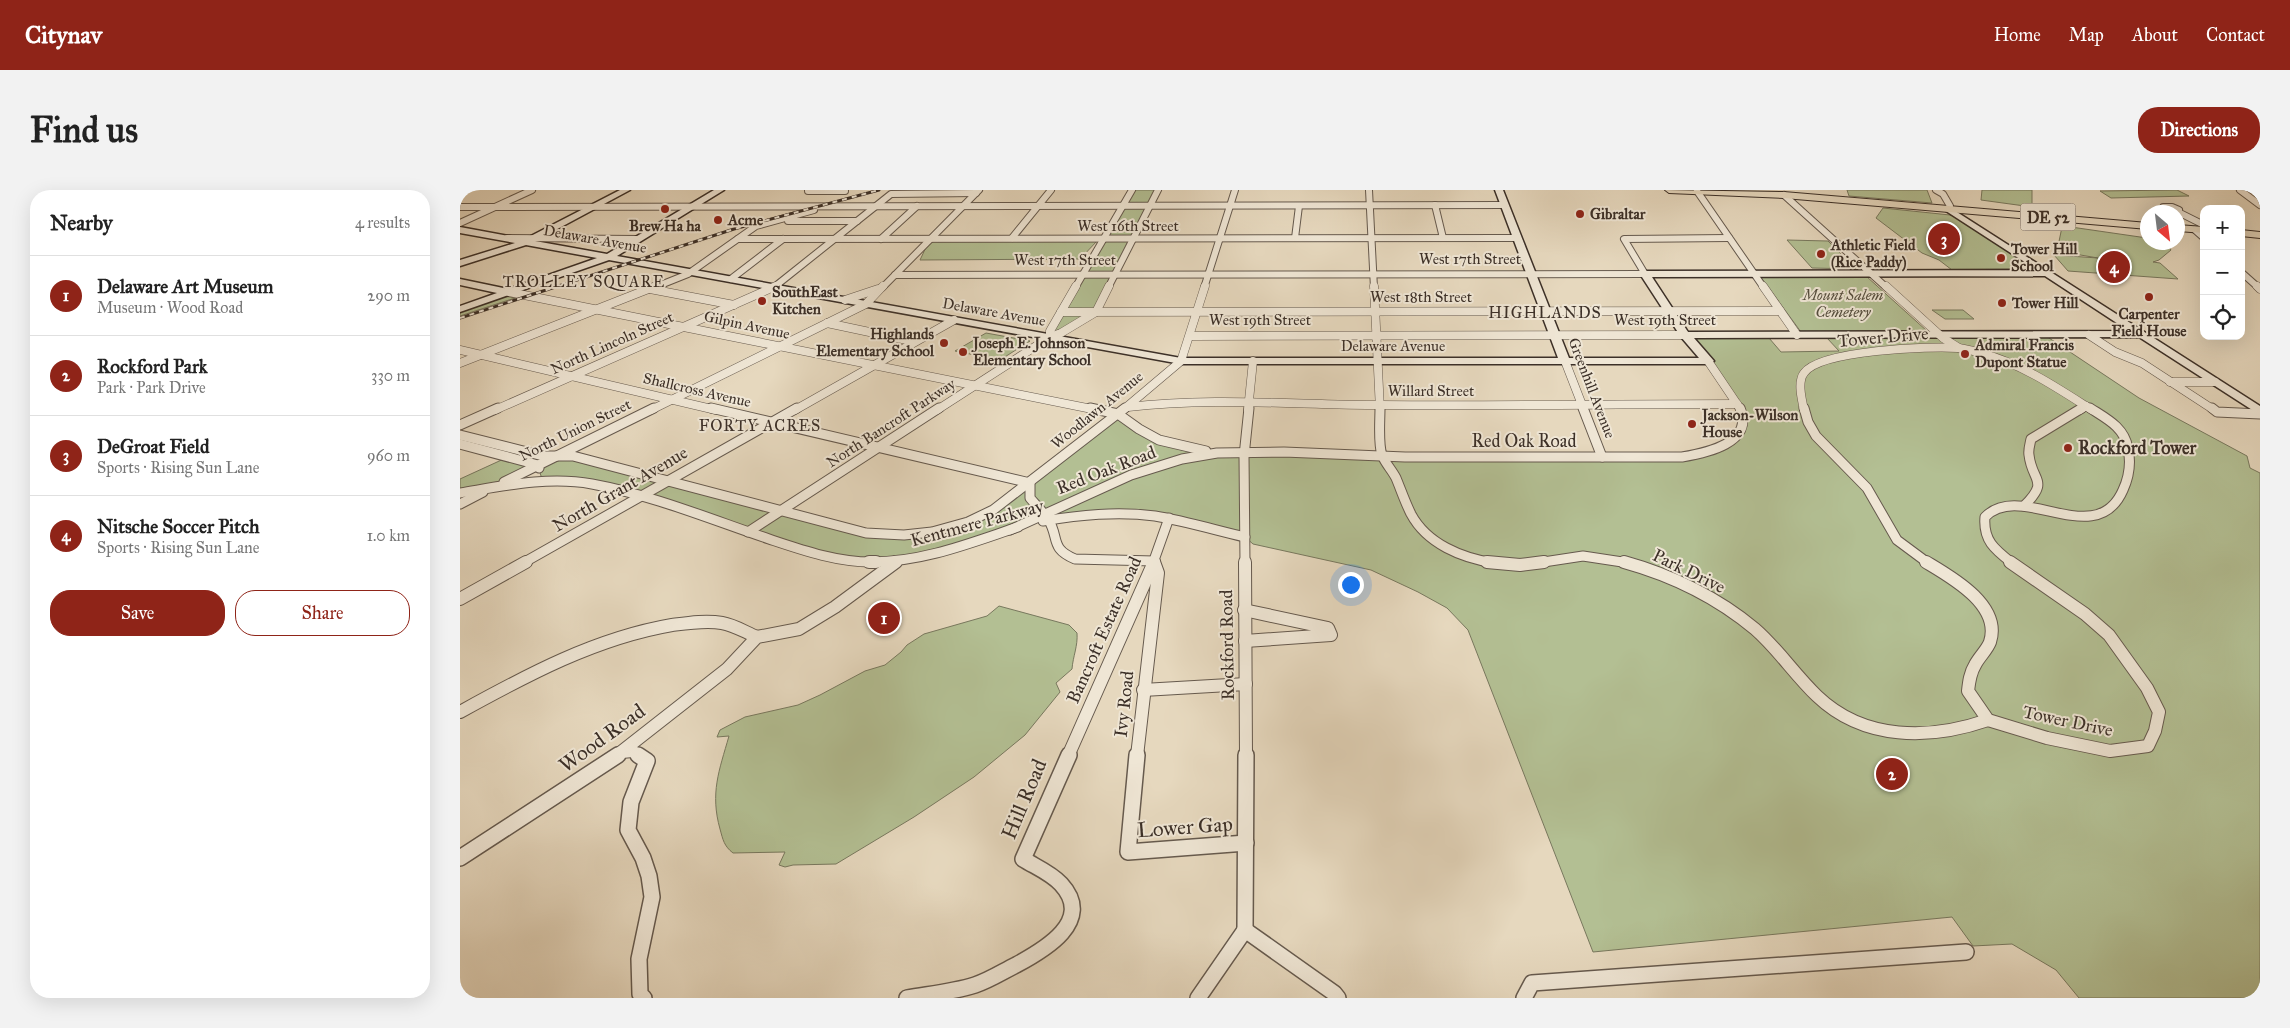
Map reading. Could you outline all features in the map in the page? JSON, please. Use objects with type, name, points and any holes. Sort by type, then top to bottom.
[{"type":"main road","name":"DE 52","points":[[1669,190],[1784,195],[2140,225]]},
{"type":"main road","points":[[2185,228],[2200,228]]},
{"type":"main road","points":[[2245,233],[2260,235]]},
{"type":"street","points":[[460,223],[532,190]]},
{"type":"street","points":[[460,263],[530,240],[626,190]]},
{"type":"street","points":[[460,309],[608,257],[720,190]]},
{"type":"street","points":[[801,196],[809,190],[845,191]]},
{"type":"street","points":[[1012,238],[1051,190]]},
{"type":"street","points":[[1050,338],[1050,331],[1132,190]]},
{"type":"street","points":[[1096,312],[1158,190]]},
{"type":"street","points":[[1181,361],[1235,190]]},
{"type":"street","points":[[1370,190],[1382,454]]},
{"type":"street","name":"Greenhill Avenue","points":[[1500,190],[1602,457]]},
{"type":"street","points":[[1936,190],[1943,194],[1950,206],[1949,209],[2260,413]]},
{"type":"street","points":[[2240,190],[2260,205]]},
{"type":"street","points":[[2250,190],[2260,197]]},
{"type":"street","name":"North Lincoln Street","points":[[460,424],[775,287],[892,193],[978,191]]},
{"type":"street","name":"North Union Street","points":[[489,488],[559,456],[866,304],[978,191]]},
{"type":"street","points":[[1697,191],[1797,335]]},
{"type":"street","name":"Tower Drive","points":[[1784,195],[1940,334],[1959,348]]},
{"type":"street","points":[[786,206],[794,201]]},
{"type":"street","points":[[460,207],[1505,205]]},
{"type":"street","points":[[460,363],[690,272],[756,226],[828,206]]},
{"type":"street","points":[[880,238],[916,206]]},
{"type":"street","points":[[1295,238],[1299,206]]},
{"type":"street","points":[[1435,206],[1443,238]]},
{"type":"street","points":[[2185,217],[2200,227]]},
{"type":"street","points":[[773,222],[857,221]]},
{"type":"street","name":"Delaware Avenue","points":[[460,230],[504,238],[530,240],[608,257],[1181,361],[1708,361]]},
{"type":"street","name":"West 16th Street","points":[[738,239],[1518,238]]},
{"type":"street","points":[[1708,361],[1685,335],[1624,241],[1625,239],[1730,238]]},
{"type":"street","points":[[530,240],[638,239]]},
{"type":"street","points":[[731,279],[783,239]]},
{"type":"street","name":"West 17th Street","points":[[894,275],[2046,273]]},
{"type":"street","points":[[2245,276],[2260,289]]},
{"type":"street","name":"Gilpin Avenue","points":[[460,282],[871,366],[1118,414]]},
{"type":"street","name":"North Union Street","points":[[845,300],[884,286]]},
{"type":"street","points":[[650,289],[734,305]]},
{"type":"street","name":"West 18th Street","points":[[1061,312],[1780,311]]},
{"type":"street","name":"North Bancroft Parkway","points":[[748,532],[974,386],[1050,338],[1096,312]]},
{"type":"street","name":"North Grant Avenue","points":[[460,599],[954,320]]},
{"type":"street","points":[[827,323],[907,340]]},
{"type":"street","name":"West 19th Street","points":[[1190,336],[1377,334],[1555,336],[2141,334]]},
{"type":"street","points":[[2089,334],[2115,352],[2138,361],[2217,412],[2260,413]]},
{"type":"street","name":"Tower Drive","points":[[1959,348],[1990,354],[2026,368],[2086,406],[2122,431],[2130,452],[2126,488],[2115,505],[2099,516],[2076,516],[2024,506],[1995,508],[1985,517],[1984,531],[1995,550],[2023,572],[2085,614],[2109,635],[2147,688],[2159,712],[2155,731],[2148,746],[2110,751],[2047,738],[1988,720],[1968,691],[1972,671],[1991,643],[1988,617],[1976,599],[1949,576],[1899,542],[1877,501],[1867,487],[1826,450],[1811,428],[1805,415],[1800,384],[1804,373],[1808,369],[1821,362],[1844,355],[1868,352],[1959,348]]},
{"type":"street","name":"Shallcross Avenue","points":[[460,350],[574,375],[672,400],[1030,483]]},
{"type":"street","name":"Woodlawn Avenue","points":[[781,511],[866,533],[904,535],[932,532],[968,522],[1002,506],[1118,414],[1181,361]]},
{"type":"street","name":"Rockford Road","points":[[1245,930],[1246,684],[1244,451],[1253,361]]},
{"type":"street","name":"Red Oak Road","points":[[1046,517],[1065,503],[1138,474],[1186,459],[1218,453],[1244,451],[1382,454],[1414,457],[1674,457],[1698,454],[1717,449],[1730,442],[1742,429],[1743,415],[1708,361]]},
{"type":"street","points":[[2170,382],[2215,382]]},
{"type":"street","name":"Willard Street","points":[[1126,407],[1153,404],[1248,402],[1380,405],[1737,404]]},
{"type":"street","points":[[2024,506],[2035,495],[2039,484],[2029,455],[2031,439],[2086,406]]},
{"type":"street","name":"Red Oak Road","points":[[1118,414],[1133,427],[1157,441],[1182,448],[1218,453]]},
{"type":"street","points":[[460,435],[542,456],[570,455],[781,511]]},
{"type":"street","points":[[460,444],[538,465],[540,476],[547,480]]},
{"type":"street","points":[[460,452],[471,447]]},
{"type":"street","name":"Park Drive","points":[[1382,454],[1391,468],[1415,523],[1434,540],[1456,553],[1479,560],[1504,564],[1531,564],[1572,557],[1604,558],[1630,563],[1654,572],[1690,588],[1746,622],[1763,636],[1819,698],[1844,716],[1877,730],[1896,734],[1932,734],[1965,730],[1988,720]]},
{"type":"street","name":"Kentmere Parkway","points":[[489,488],[547,480],[590,484],[642,496],[804,551],[842,560],[896,562],[944,553],[1046,517],[1111,514],[1169,518],[1245,537]]},
{"type":"street","points":[[1030,483],[1030,498],[1046,517],[1057,547],[1063,554],[1075,558],[1154,561]]},
{"type":"street","points":[[460,493],[489,488]]},
{"type":"street","points":[[460,504],[489,488]]},
{"type":"street","points":[[1002,506],[1022,502],[1065,503]]},
{"type":"street","name":"Bancroft Estate Road","points":[[1067,754],[1154,561],[1169,518]]},
{"type":"street","name":"Ivy Road","points":[[1128,852],[1143,690],[1158,573],[1154,561]]},
{"type":"street","points":[[460,712],[596,645],[646,628],[681,623],[720,622],[757,637],[799,629],[835,607],[896,562]]},
{"type":"street","points":[[1244,610],[1328,628],[1331,635],[1245,641]]},
{"type":"street","name":"Wood Road","points":[[460,858],[622,752],[727,669],[757,637]]},
{"type":"street","points":[[1143,690],[1246,684]]},
{"type":"street","points":[[622,752],[632,751],[647,761],[631,802],[628,830],[646,867],[652,897],[639,959],[638,997]]},
{"type":"street","name":"Hill Road","points":[[907,998],[943,993],[983,982],[1045,950],[1064,932],[1073,912],[1070,897],[1065,888],[1045,872],[1022,859],[1067,754]]},
{"type":"street","name":"Lower Gap","points":[[1128,852],[1246,843]]},
{"type":"street","points":[[1198,998],[1245,930],[1334,993],[1338,998]]},
{"type":"street","points":[[1524,998],[1532,982],[1966,952]]},
{"type":"green space","points":[[1132,190],[1158,190],[1096,312],[1050,337]]},
{"type":"green space","points":[[1847,190],[1927,190],[1932,203],[1849,196]]},
{"type":"green space","points":[[1982,190],[2032,190],[2032,207],[1981,200]]},
{"type":"green space","points":[[2177,190],[2189,196],[2111,198],[2100,191]]},
{"type":"green space","points":[[1883,208],[1950,215],[1958,218],[2025,262],[2032,270],[1952,270],[1939,260],[1922,253],[1876,218]]},
{"type":"green space","points":[[2062,227],[2140,237],[2140,250],[2171,250],[2159,260],[2153,262],[2160,263],[2178,279],[2068,271],[2054,255],[2098,258],[2057,251]]},
{"type":"green space","points":[[1098,240],[1080,259],[920,260],[929,241]]},
{"type":"green space","name":"Athletic Field (Rice Paddy)","points":[[1787,240],[1828,241],[1856,269],[1812,268]]},
{"type":"green space","name":"Mount Salem Cemetery","points":[[1760,276],[1866,276],[1927,331],[1801,332]]},
{"type":"green space","points":[[504,296],[515,298],[460,316],[460,311]]},
{"type":"green space","points":[[1932,310],[1963,310],[1974,319],[1945,319]]},
{"type":"green space","points":[[986,333],[1030,341],[1000,360],[955,351]]},
{"type":"green space","points":[[2046,336],[2139,398],[2247,456],[2250,468],[2260,473],[2260,998],[2079,998],[2056,970],[2012,944],[1973,946],[1952,917],[1593,952],[1468,630],[1447,608],[1371,570],[1253,544],[1245,537],[1169,518],[1071,517],[1043,513],[944,553],[854,561],[642,496],[547,480],[541,476],[539,469],[460,504],[460,479],[508,457],[538,465],[559,455],[866,533],[904,535],[979,517],[1118,414],[1133,427],[1202,451],[1664,457],[1724,445],[1744,420],[1688,338],[1769,338],[1781,352],[1839,351],[1827,338]]},
{"type":"green space","points":[[999,606],[1069,625],[1077,633],[1072,669],[1056,683],[1060,692],[1025,735],[974,777],[914,817],[836,864],[793,865],[785,867],[779,865],[785,852],[733,853],[728,848],[721,833],[716,804],[717,782],[729,736],[717,737],[720,730],[745,717],[798,705],[865,671],[885,665],[907,645],[924,634],[987,616]]},
{"type":"railway","points":[[460,318],[734,229],[879,190]]},
{"type":"place","name":"Brew Ha ha","points":[[665,209]]},
{"type":"place","name":"Gibraltar","points":[[1580,214]]},
{"type":"place","name":"Acme","points":[[718,220]]},
{"type":"place","name":"DeGroat Field","points":[[1944,239]]},
{"type":"place","name":"Athletic Field (Rice Paddy)","points":[[1821,254]]},
{"type":"place","name":"Tower Hill School","points":[[2001,258]]},
{"type":"place","name":"Nitsche Soccer Pitch","points":[[2114,267]]},
{"type":"place","name":"Carpenter Field House","points":[[2149,297]]},
{"type":"place","name":"SouthEast Kitchen","points":[[762,301]]},
{"type":"place","name":"Tower Hill","points":[[2002,303]]},
{"type":"place","name":"Highlands Elementary School","points":[[944,343]]},
{"type":"place","name":"Joseph E. Johnson Elementary School","points":[[963,352]]},
{"type":"place","name":"Admiral Francis Dupont Statue","points":[[1965,354]]},
{"type":"place","name":"Jackson-Wilson House","points":[[1692,424]]},
{"type":"place","name":"Rockford Tower","points":[[2068,448]]},
{"type":"place","name":"Delaware Art Museum","points":[[884,618]]},
{"type":"place","name":"Rockford Park","points":[[1892,774]]},
{"type":"district","name":"TROLLEY SQUARE","points":[[584,281]]},
{"type":"district","name":"HIGHLANDS","points":[[1545,312]]},
{"type":"district","name":"FORTY ACRES","points":[[760,425]]}]
